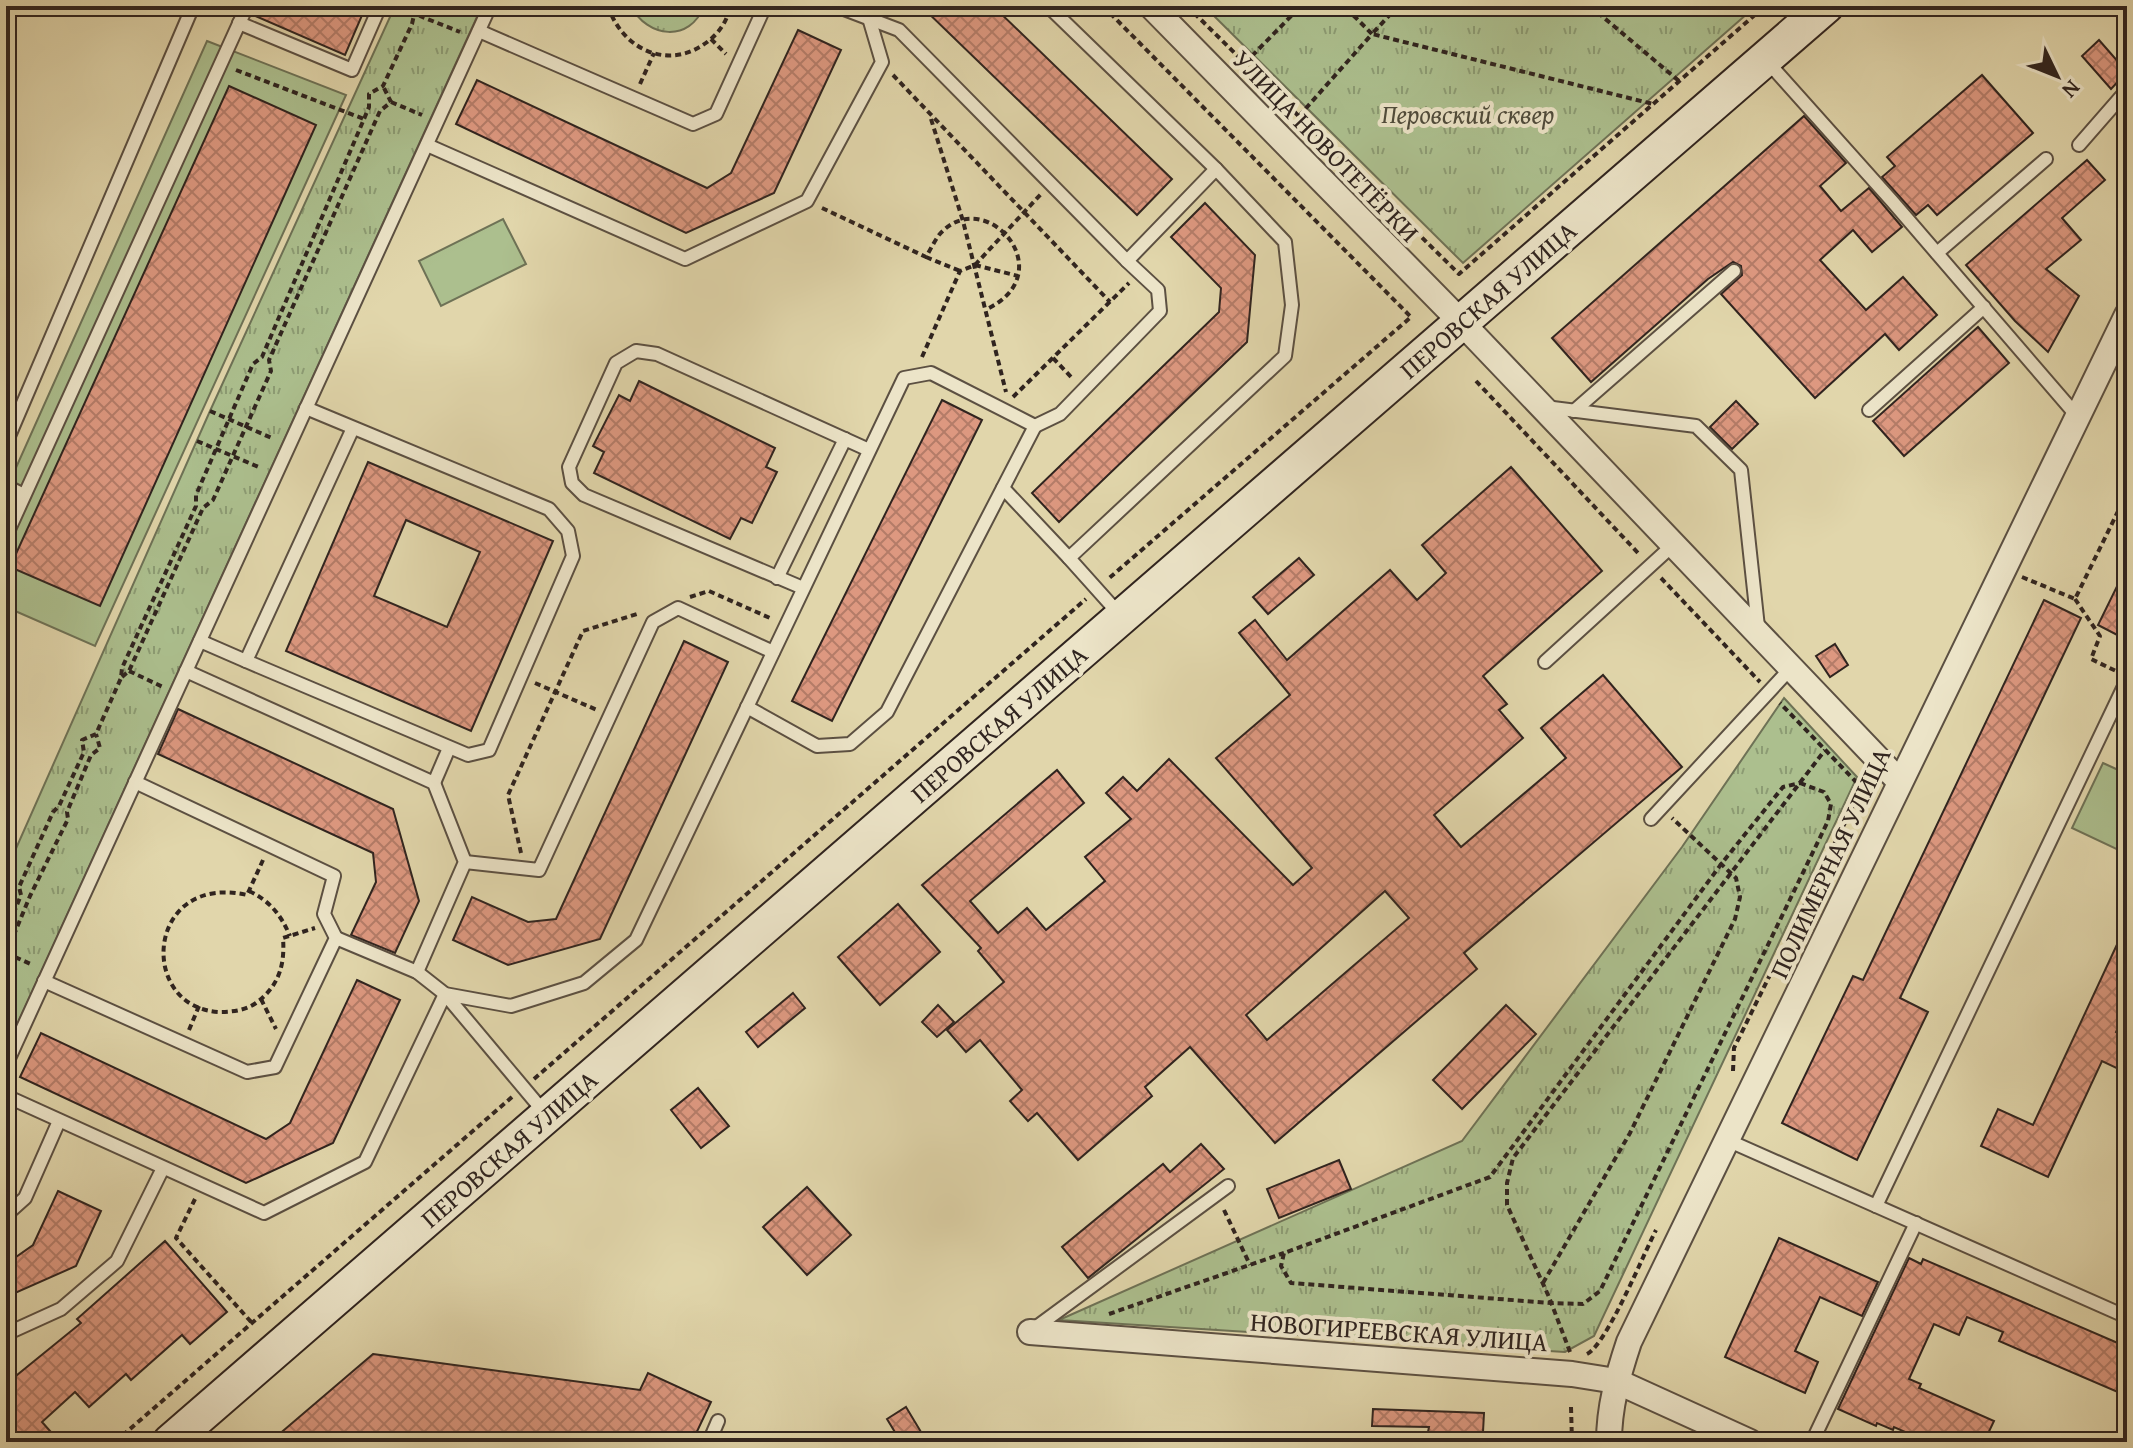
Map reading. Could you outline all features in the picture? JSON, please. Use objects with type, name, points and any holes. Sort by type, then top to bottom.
[{"type":"main road","name":"ПЕРОВСКАЯ УЛИЦА","points":[[170,1442],[1826,6]]},
{"type":"street","name":"УЛИЦА НОВОТЕТЁРКИ","points":[[1151,6],[1462,323],[1899,781]]},
{"type":"street","name":"ПОЛИМЕРНАЯ УЛИЦА","points":[[1609,1442],[1616,1381],[1629,1342],[2127,315]]},
{"type":"street","name":"НОВОГИРЕЕВСКАЯ УЛИЦА","points":[[1030,1332],[1556,1373],[1616,1381],[1750,1442]]},
{"type":"lane","points":[[6,443],[193,6]]},
{"type":"lane","points":[[6,536],[247,6]]},
{"type":"lane","points":[[239,23],[352,70],[380,6]]},
{"type":"lane","points":[[6,1065],[490,6]]},
{"type":"lane","points":[[478,34],[693,124],[716,114],[765,6]]},
{"type":"lane","points":[[747,707],[817,746],[850,744],[887,712],[1035,426],[1060,414],[1160,311],[1158,290],[899,30],[836,6]]},
{"type":"lane","points":[[869,18],[877,6]]},
{"type":"lane","points":[[1048,6],[1216,169],[1285,242],[1292,305],[1285,356],[1069,558]]},
{"type":"lane","points":[[427,145],[685,259],[807,201],[882,62],[869,18]]},
{"type":"lane","points":[[1764,59],[2077,416]]},
{"type":"lane","points":[[2079,145],[2127,90]]},
{"type":"lane","points":[[1937,253],[2046,159]]},
{"type":"lane","points":[[1127,261],[1216,169]]},
{"type":"lane","points":[[1574,411],[1734,271]]},
{"type":"lane","points":[[1869,410],[1984,307]]},
{"type":"lane","points":[[803,588],[584,495],[572,483],[569,467],[616,363],[636,351],[657,354],[869,450]]},
{"type":"lane","points":[[445,994],[511,1006],[584,983],[636,940],[904,378],[931,373],[1035,426]]},
{"type":"lane","points":[[1541,407],[1696,426],[1741,470],[1758,634]]},
{"type":"lane","points":[[200,641],[449,748],[468,755],[489,750],[573,556],[568,531],[549,509],[306,408]]},
{"type":"lane","points":[[246,661],[353,428]]},
{"type":"lane","points":[[777,578],[845,439]]},
{"type":"lane","points":[[6,486],[24,495]]},
{"type":"lane","points":[[1003,488],[1122,617]]},
{"type":"lane","points":[[1545,662],[1673,545]]},
{"type":"lane","points":[[465,862],[539,870],[653,622],[678,608],[773,652]]},
{"type":"lane","points":[[1651,819],[1791,668]]},
{"type":"lane","points":[[186,671],[434,783],[465,862],[417,972]]},
{"type":"lane","points":[[1876,1206],[2127,678]]},
{"type":"lane","points":[[434,783],[449,748]]},
{"type":"lane","points":[[135,782],[334,876],[324,914],[336,938],[417,972],[445,994],[547,1116]]},
{"type":"lane","points":[[46,976],[247,1072],[275,1067],[336,938]]},
{"type":"lane","points":[[6,1096],[264,1213],[365,1162],[445,994]]},
{"type":"lane","points":[[6,1215],[25,1198],[59,1121]]},
{"type":"lane","points":[[1727,1140],[2127,1317]]},
{"type":"lane","points":[[6,1334],[61,1309],[117,1261],[163,1168]]},
{"type":"lane","points":[[1030,1332],[1228,1186]]},
{"type":"lane","points":[[1812,1442],[1916,1223]]},
{"type":"lane","points":[[709,1442],[718,1421]]},
{"type":"path","points":[[394,6],[412,14]]},
{"type":"path","points":[[412,24],[416,6]]},
{"type":"path","points":[[46,976],[6,953],[68,819],[67,812],[91,755],[100,748],[96,734],[121,678],[122,668],[196,506],[196,495],[253,364],[262,357],[369,107],[369,94],[383,86],[412,24],[425,6]]},
{"type":"path","points":[[608,6],[613,21],[625,38],[643,50],[663,55],[684,54],[704,46],[719,31],[730,6]]},
{"type":"path","points":[[115,1442],[1411,317],[1103,6]]},
{"type":"path","points":[[1187,6],[1459,274],[1765,6]]},
{"type":"path","points":[[1245,63],[1301,6]]},
{"type":"path","points":[[1344,6],[1372,34],[1653,104]]},
{"type":"path","points":[[1299,116],[1398,6]]},
{"type":"path","points":[[1590,6],[1679,81]]},
{"type":"path","points":[[1751,6],[1752,17]]},
{"type":"path","points":[[420,16],[478,34]]},
{"type":"path","points":[[634,98],[654,53]]},
{"type":"path","points":[[882,62],[1110,302]]},
{"type":"path","points":[[219,64],[364,119]]},
{"type":"path","points":[[383,86],[391,102],[438,121]]},
{"type":"path","points":[[121,678],[129,671],[203,508],[213,500],[271,371],[269,360],[281,332],[380,111],[391,102]]},
{"type":"path","points":[[930,116],[963,221],[1008,402],[1140,272]]},
{"type":"path","points":[[807,201],[960,271],[975,265],[1050,183]]},
{"type":"path","points":[[926,257],[938,236],[949,226],[963,221],[978,219],[994,224],[1006,233],[1015,246],[1019,261],[1018,276],[1012,291],[1001,302],[987,309]]},
{"type":"path","points":[[975,265],[1018,276]]},
{"type":"path","points":[[914,376],[960,271]]},
{"type":"path","points":[[1053,358],[1083,389]]},
{"type":"path","points":[[1476,381],[1862,788],[1734,1048],[1735,1068],[1728,1082]]},
{"type":"path","points":[[210,411],[290,445]]},
{"type":"path","points":[[197,441],[276,474]]},
{"type":"path","points":[[2075,599],[2127,493]]},
{"type":"path","points":[[2016,575],[2075,599],[2100,636],[2091,659],[2127,678]]},
{"type":"path","points":[[129,671],[176,693]]},
{"type":"path","points":[[522,677],[610,716]]},
{"type":"path","points":[[6,932],[21,895],[19,887],[84,752],[82,740],[96,734]]},
{"type":"path","points":[[1574,1360],[1507,1205],[1507,1183],[1513,1158],[1825,750]]},
{"type":"path","points":[[1108,1315],[1490,1177],[1722,863],[1783,787],[1800,783],[1824,792],[1831,804],[1828,821],[1600,1291],[1583,1304],[1291,1283],[1281,1266],[1284,1253]]},
{"type":"path","points":[[1543,1283],[1630,1133],[1735,919],[1740,897],[1736,878],[1661,808]]},
{"type":"path","points":[[270,846],[247,895],[228,891],[209,893],[191,900],[176,913],[166,930],[163,951],[166,971],[176,989],[191,1003],[210,1011],[231,1012],[251,1006],[279,977],[284,958],[283,938],[329,923]]},
{"type":"path","points":[[249,891],[262,897],[275,909],[290,936]]},
{"type":"path","points":[[261,999],[285,1046]]},
{"type":"path","points":[[183,1043],[199,1006]]},
{"type":"path","points":[[202,1185],[176,1238],[252,1323]]},
{"type":"path","points":[[1225,1212],[1250,1265]]},
{"type":"path","points":[[1584,1355],[1594,1350],[1606,1331],[1660,1220]]},
{"type":"path","points":[[1571,1407],[1572,1442]]},
{"type":"green space","points":[[395,6],[482,6],[6,1049],[6,871],[210,411]]},
{"type":"green space","points":[[631,6],[704,6],[689,26],[668,32],[647,25]]},
{"type":"green space","name":"Перовский сквер","points":[[1204,6],[1756,6],[1463,263]]},
{"type":"green space","points":[[207,41],[346,95],[95,646],[6,607],[6,490]]},
{"type":"green space","points":[[503,219],[526,264],[441,306],[419,261]]},
{"type":"green space","points":[[1784,698],[1857,777],[1594,1336],[1565,1352],[1059,1320],[1462,1141],[1682,847]]},
{"type":"green space","points":[[2103,763],[2127,774],[2127,854],[2072,828]]},
{"type":"building","points":[[256,6],[366,6],[345,55],[253,15]]},
{"type":"building","points":[[921,6],[993,6],[1172,179],[1137,215]]},
{"type":"building","points":[[798,30],[841,50],[774,193],[686,233],[456,124],[477,80],[707,188],[731,173]]},
{"type":"building","points":[[2099,40],[2127,72],[2111,89],[2082,56]]},
{"type":"building","points":[[1982,75],[2033,133],[1937,215],[1928,205],[1916,215],[1882,177],[1895,166],[1887,157]]},
{"type":"building","points":[[229,86],[316,125],[100,606],[10,567]]},
{"type":"building","points":[[1804,116],[1846,163],[1820,186],[1841,211],[1869,188],[1902,227],[1872,252],[1853,230],[1820,260],[1866,310],[1903,277],[1937,315],[1899,350],[1885,334],[1815,398],[1721,294],[1742,275],[1741,266],[1733,262],[1708,279],[1591,382],[1552,338]]},
{"type":"building","points":[[2087,160],[2105,180],[2062,218],[2081,240],[2046,269],[2079,296],[2048,352],[2015,321],[1966,265]]},
{"type":"building","points":[[1205,203],[1255,255],[1247,342],[1059,522],[1032,493],[1219,312],[1221,288],[1171,237]]},
{"type":"building","points":[[1978,327],[2009,363],[1904,456],[1873,421]]},
{"type":"building","points":[[639,381],[775,448],[766,467],[777,472],[752,523],[741,518],[730,539],[594,473],[604,452],[593,446],[619,395],[630,401]]},
{"type":"building","points":[[942,400],[982,420],[832,721],[792,701]]},
{"type":"building","points":[[1736,401],[1758,424],[1732,449],[1710,427]]},
{"type":"building","points":[[368,462],[553,541],[471,731],[286,651]],"holes":[[[406,520],[480,552],[447,627],[374,596]]]},
{"type":"building","points":[[1511,467],[1602,571],[1483,676],[1507,704],[1499,710],[1523,738],[1434,815],[1461,847],[1566,758],[1541,728],[1603,675],[1682,767],[1464,953],[1477,969],[1275,1143],[1190,1047],[1145,1087],[1152,1096],[1078,1160],[1037,1113],[1028,1121],[1010,1101],[1022,1090],[980,1040],[966,1052],[947,1030],[1004,982],[978,951],[981,948],[922,885],[1057,770],[1084,803],[970,901],[998,933],[1027,908],[1046,930],[1105,881],[1085,857],[1131,819],[1106,793],[1123,777],[1137,791],[1169,759],[1293,885],[1312,868],[1216,758],[1290,695],[1239,633],[1255,620],[1287,660],[1390,570],[1417,600],[1446,573],[1422,545]],"holes":[[[1385,891],[1409,918],[1267,1040],[1246,1015]]]},
{"type":"building","points":[[1299,558],[1314,575],[1268,614],[1253,597]]},
{"type":"building","points":[[2127,566],[2127,640],[2098,625]]},
{"type":"building","points":[[2044,600],[2081,618],[1900,998],[1928,1012],[1857,1160],[1782,1123],[1853,976],[1863,980]]},
{"type":"building","points":[[684,641],[728,662],[600,939],[508,965],[453,940],[472,897],[528,922],[556,919]]},
{"type":"building","points":[[1835,644],[1848,665],[1830,677],[1816,656]]},
{"type":"building","points":[[178,709],[393,809],[419,901],[395,953],[351,935],[376,882],[373,853],[158,754]]},
{"type":"building","points":[[898,904],[940,952],[880,1005],[838,957]]},
{"type":"building","points":[[2127,923],[2127,1009],[2116,1032],[2127,1038],[2127,1073],[2102,1061],[2048,1177],[1981,1146],[1998,1109],[2033,1125]]},
{"type":"building","points":[[357,980],[400,1000],[333,1143],[246,1183],[20,1077],[41,1033],[266,1139],[290,1123]]},
{"type":"building","points":[[793,993],[805,1008],[758,1047],[746,1032]]},
{"type":"building","points":[[938,1005],[954,1022],[937,1037],[922,1022]]},
{"type":"building","points":[[1506,1005],[1536,1034],[1462,1109],[1433,1080]]},
{"type":"building","points":[[698,1088],[729,1126],[701,1148],[671,1110]]},
{"type":"building","points":[[1201,1144],[1224,1169],[1088,1278],[1062,1247],[1163,1164],[1170,1172]]},
{"type":"building","points":[[1339,1160],[1351,1189],[1279,1218],[1267,1189]]},
{"type":"building","points":[[807,1187],[851,1235],[807,1275],[763,1227]]},
{"type":"building","points":[[58,1191],[101,1211],[76,1266],[6,1297],[6,1264],[33,1245]]},
{"type":"building","points":[[1779,1238],[1878,1282],[1862,1316],[1820,1297],[1795,1351],[1818,1362],[1805,1393],[1725,1357]]},
{"type":"building","points":[[165,1241],[227,1312],[190,1344],[182,1335],[131,1380],[126,1374],[89,1407],[75,1392],[42,1422],[50,1431],[37,1442],[29,1434],[19,1442],[6,1442],[6,1384],[81,1323],[77,1319]]},
{"type":"building","points":[[1909,1258],[1921,1264],[1923,1259],[2127,1347],[2127,1396],[1999,1341],[2003,1332],[1967,1317],[1959,1335],[1934,1324],[1909,1379],[1921,1384],[1919,1388],[1994,1421],[1984,1442],[1928,1442],[1894,1427],[1893,1430],[1877,1423],[1876,1426],[1838,1409]]},
{"type":"building","points":[[373,1354],[640,1390],[648,1373],[711,1402],[692,1442],[449,1442],[394,1434],[384,1442],[270,1442]]},
{"type":"building","points":[[906,1407],[927,1442],[901,1442],[887,1419]]},
{"type":"building","points":[[1373,1409],[1484,1413],[1483,1432],[1428,1432],[1429,1427],[1372,1426]]}]
